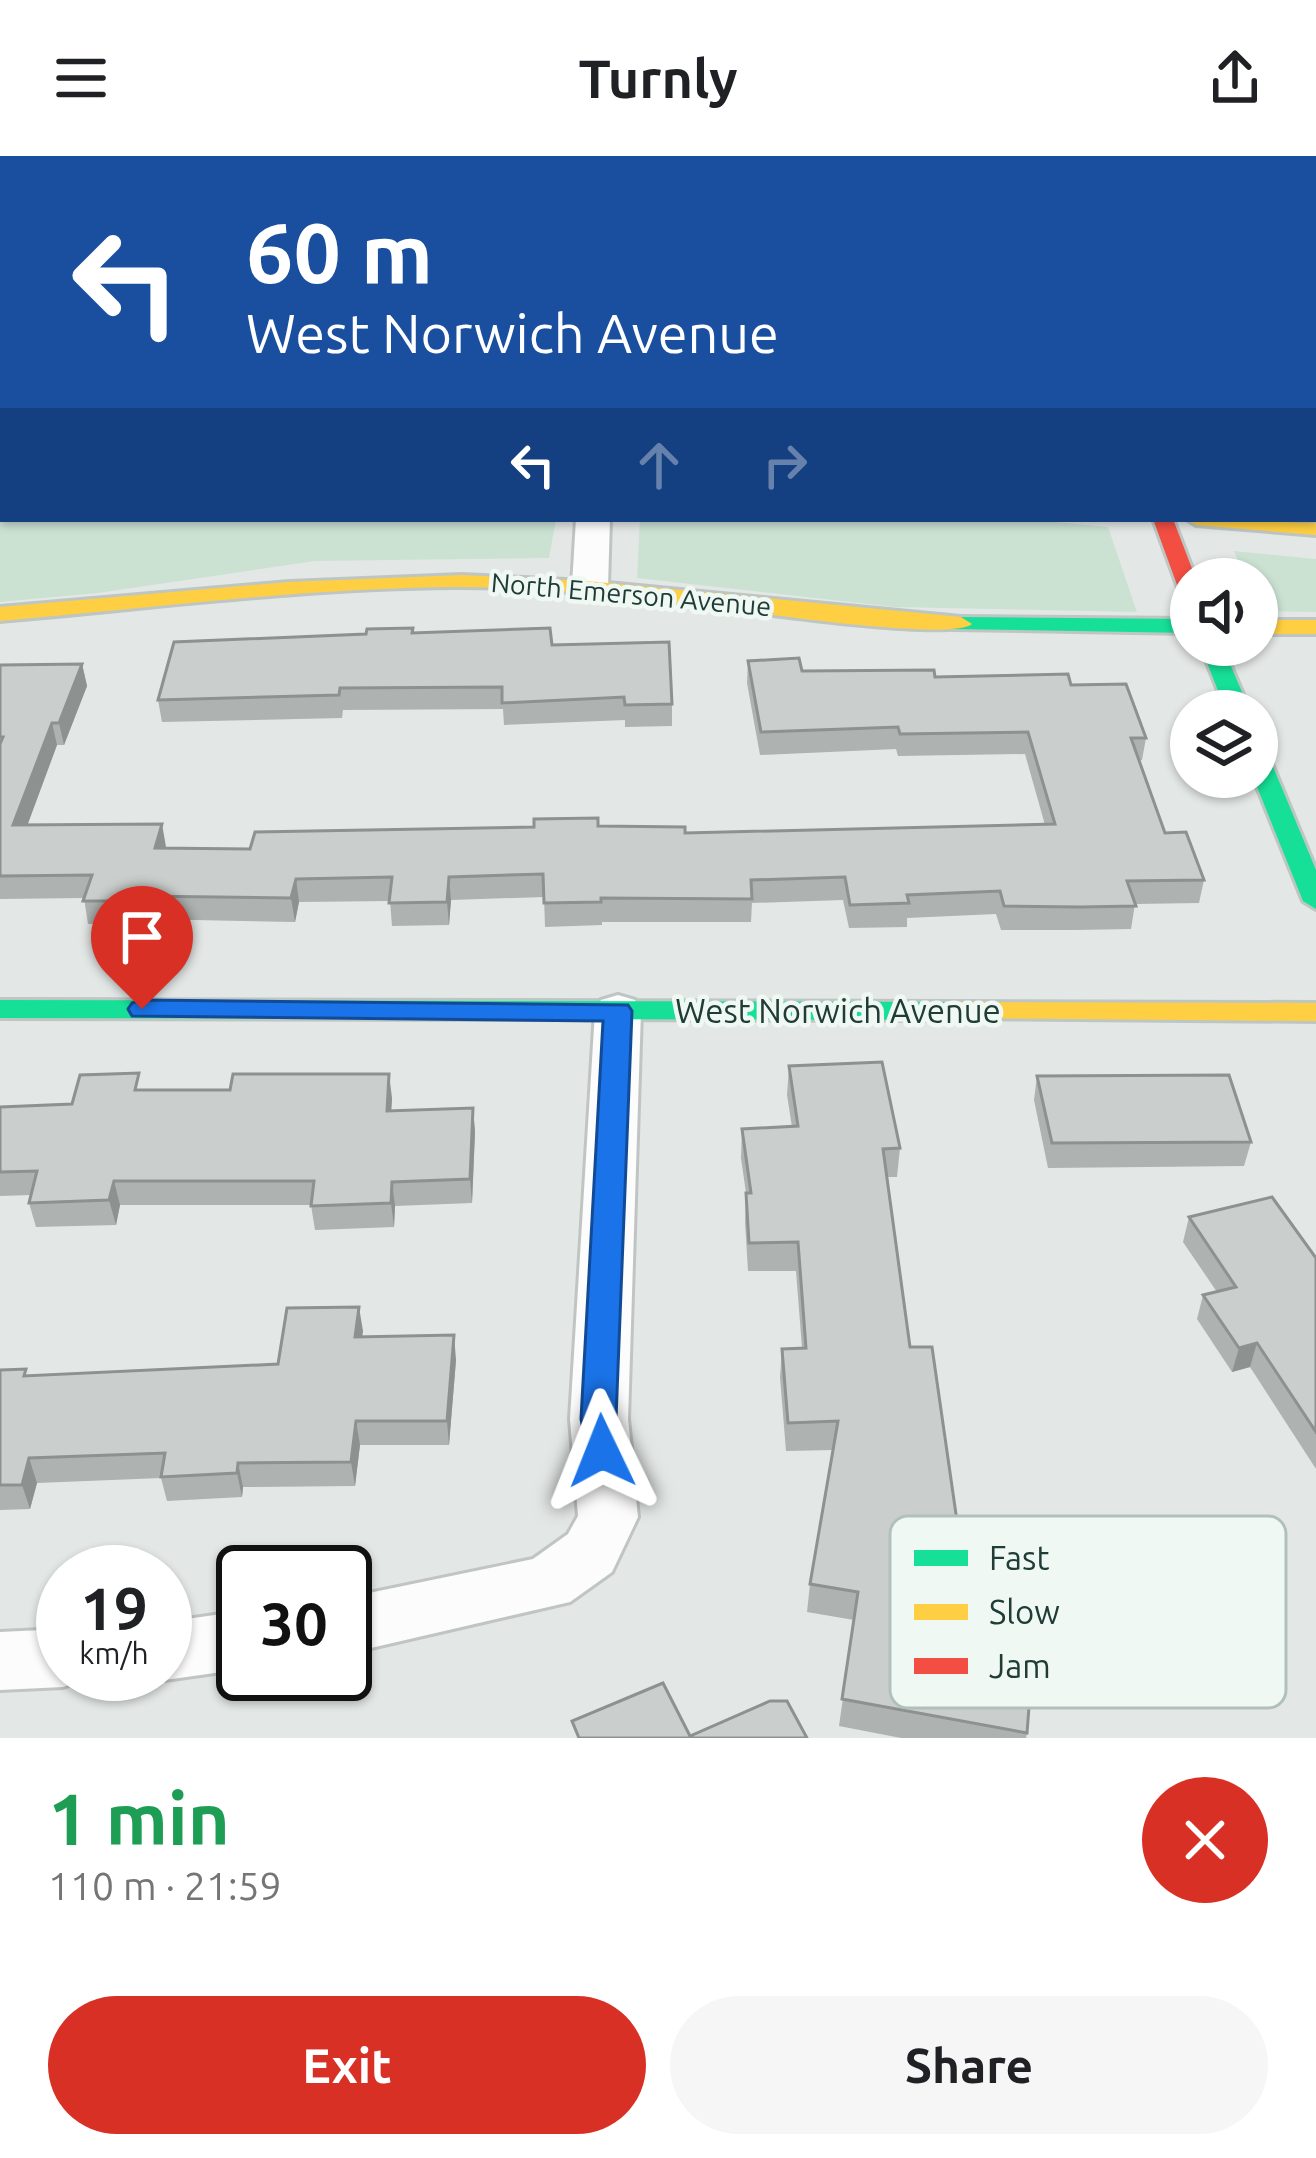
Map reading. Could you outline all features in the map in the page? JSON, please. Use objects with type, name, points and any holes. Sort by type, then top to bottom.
[{"type":"street","points":[[590,586],[593,522]]},
{"type":"street","points":[[1164,522],[1178,558]]},
{"type":"street","points":[[1232,522],[1316,529]]},
{"type":"street","name":"North Emerson Avenue","points":[[0,614],[322,583],[590,586],[864,618],[984,625],[1170,626]]},
{"type":"street","points":[[1278,627],[1316,627]]},
{"type":"street","points":[[1274,798],[1316,901]]},
{"type":"street","name":"West Norwich Avenue","points":[[0,1009],[1316,1012]]},
{"type":"street","points":[[372,1620],[548,1583],[590,1553],[608,1517],[598,1419],[618,1011]]},
{"type":"street","points":[[0,1661],[36,1659]]},
{"type":"green space","points":[[0,522],[555,522],[549,558],[315,561],[98,593],[0,602]]},
{"type":"green space","points":[[640,522],[1054,522],[1108,527],[1137,612],[894,607],[637,578]]},
{"type":"green space","points":[[1234,551],[1316,559],[1316,612],[1278,611],[1278,558],[1237,558]]},
{"type":"building","points":[[413,628],[412,633],[550,628],[552,645],[669,642],[672,704],[625,705],[624,697],[502,703],[502,687],[340,688],[339,695],[158,700],[174,642]]},
{"type":"building","points":[[799,658],[802,671],[934,670],[935,677],[1068,674],[1071,685],[1126,684],[1146,738],[1131,738],[1165,833],[1186,832],[1204,880],[1127,881],[1136,906],[1080,907],[1004,906],[1000,891],[907,895],[909,903],[850,905],[845,877],[751,880],[752,899],[601,898],[601,902],[544,903],[543,874],[449,877],[447,902],[389,903],[392,877],[296,879],[291,898],[140,896],[139,901],[83,901],[92,875],[0,876],[0,665],[82,664],[59,723],[52,723],[13,825],[162,824],[155,848],[250,849],[255,832],[534,827],[534,819],[598,818],[598,826],[685,827],[685,833],[1055,824],[1028,732],[900,734],[898,727],[761,732],[748,661]]},
{"type":"building","points":[[882,1062],[900,1148],[883,1149],[910,1347],[932,1347],[956,1516],[890,1516],[890,1708],[842,1699],[858,1592],[810,1584],[838,1421],[788,1423],[782,1349],[806,1348],[798,1242],[749,1243],[746,1193],[751,1193],[742,1129],[798,1126],[789,1066]]},
{"type":"building","points":[[139,1073],[135,1090],[230,1090],[233,1074],[389,1074],[387,1111],[473,1108],[470,1179],[392,1182],[391,1203],[311,1206],[314,1181],[114,1181],[109,1200],[29,1203],[37,1171],[0,1172],[0,1107],[72,1104],[80,1075]]},
{"type":"building","points":[[1229,1075],[1251,1142],[1052,1143],[1037,1076]]},
{"type":"building","points":[[1272,1197],[1316,1258],[1316,1432],[1257,1343],[1239,1348],[1203,1295],[1236,1287],[1189,1217]]},
{"type":"building","points":[[359,1307],[355,1337],[454,1335],[447,1421],[356,1421],[351,1462],[238,1463],[237,1473],[161,1477],[165,1453],[29,1458],[22,1485],[0,1485],[0,1370],[26,1369],[24,1376],[278,1364],[287,1308]]},
{"type":"building","points":[[663,1683],[690,1736],[770,1701],[787,1701],[807,1738],[579,1738],[572,1721]]},
{"type":"building","points":[[891,1708],[1029,1708],[1027,1733]]},
{"type":"traffic: fast","points":[[961,624],[1170,626]]},
{"type":"traffic: fast","points":[[1220,666],[1229,690]]},
{"type":"traffic: fast","points":[[1274,798],[1316,901]]},
{"type":"traffic: fast","points":[[0,1009],[959,1011]]},
{"type":"traffic: slow","points":[[1232,522],[1316,529]]},
{"type":"traffic: slow","points":[[0,614],[289,588],[462,581],[587,587],[961,624]]},
{"type":"traffic: slow","points":[[1278,627],[1316,627]]},
{"type":"traffic: slow","points":[[959,1011],[1316,1012]]},
{"type":"traffic: jam","points":[[1164,522],[1178,558]]},
{"type":"route","points":[[142,1009],[618,1011],[598,1419],[602,1451]]}]
